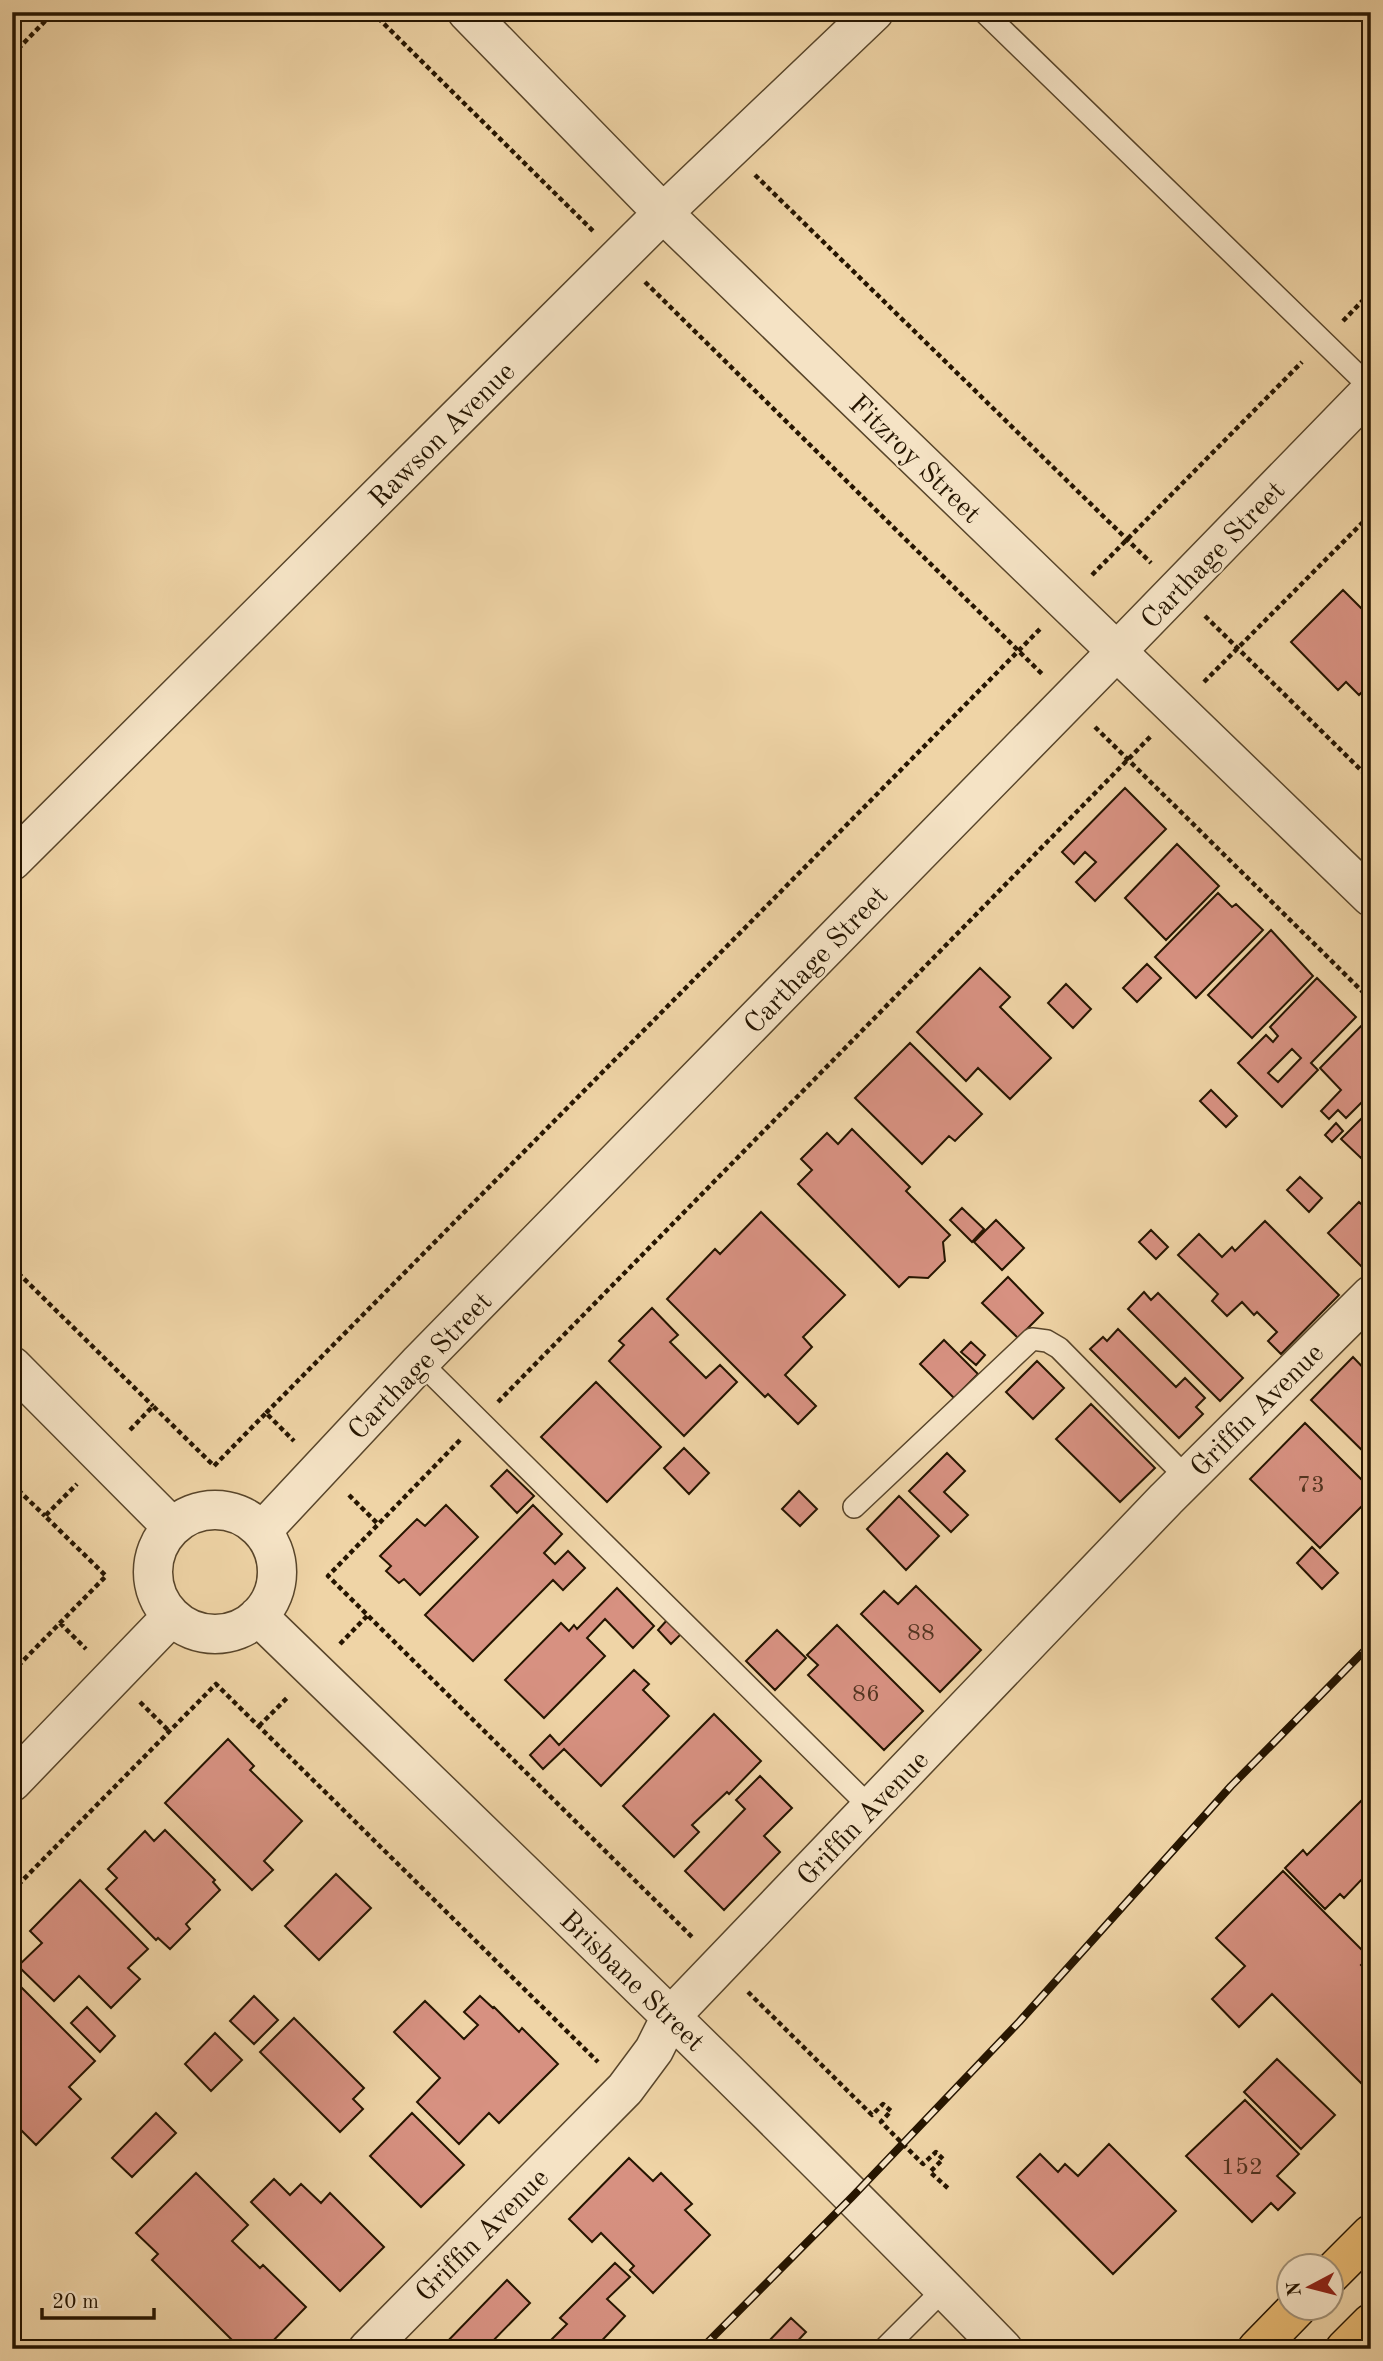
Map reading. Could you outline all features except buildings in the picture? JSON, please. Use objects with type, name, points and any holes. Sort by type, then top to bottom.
[{"type":"main road","points":[[1344,2261],[1371,2234]]},
{"type":"main road","points":[[1257,2349],[1283,2322]]},
{"type":"main road","points":[[1345,2349],[1371,2323]]},
{"type":"street","name":"Fitzroy Street","points":[[467,12],[663,213],[1371,897]]},
{"type":"street","name":"Rawson Avenue","points":[[12,861],[663,213],[873,12]]},
{"type":"street","name":"Carthage Street","points":[[262,1531],[420,1362],[1069,701],[1371,389]]},
{"type":"street","name":"Griffin Avenue","points":[[368,2349],[625,2089],[654,2050],[671,2016],[1187,1478],[1371,1295]]},
{"type":"street","points":[[12,1366],[171,1526]]},
{"type":"street","points":[[207,1509],[228,1510],[247,1517],[262,1531],[272,1546],[277,1565],[276,1584],[270,1602],[258,1616],[243,1628],[225,1634],[206,1634],[187,1628],[171,1617],[159,1601],[153,1582],[153,1562],[159,1542],[171,1526],[187,1514],[207,1509]]},
{"type":"street","name":"Brisbane Street","points":[[258,1616],[671,2016],[1003,2349]]},
{"type":"street","points":[[12,1782],[171,1617]]},
{"type":"lane","points":[[984,12],[1371,389]]},
{"type":"lane","points":[[854,1507],[1032,1339],[1047,1341],[1059,1348],[1187,1478]]},
{"type":"lane","points":[[420,1362],[871,1808]]},
{"type":"lane","points":[[884,2349],[944,2288]]},
{"type":"path","points":[[12,55],[54,12]]},
{"type":"path","points":[[372,12],[1069,701]]},
{"type":"path","points":[[730,149],[1150,562]]},
{"type":"path","points":[[12,1267],[214,1466],[1371,292]]},
{"type":"path","points":[[1203,684],[1371,513]]},
{"type":"path","points":[[1210,621],[1371,780]]},
{"type":"path","points":[[700,1944],[328,1576],[1154,733]]},
{"type":"path","points":[[1107,739],[1371,1000]]},
{"type":"path","points":[[122,1438],[153,1406]]},
{"type":"path","points":[[266,1413],[302,1449]]},
{"type":"path","points":[[45,1516],[80,1480]]},
{"type":"path","points":[[12,1484],[106,1576],[12,1672]]},
{"type":"path","points":[[341,1487],[378,1524]]},
{"type":"path","points":[[334,1649],[368,1615]]},
{"type":"path","points":[[60,1623],[94,1657]]},
{"type":"path","points":[[12,1891],[216,1684],[607,2071]]},
{"type":"path","points":[[259,1726],[292,1692]]},
{"type":"path","points":[[137,1699],[169,1731]]},
{"type":"path","points":[[746,1990],[872,2115],[883,2104],[891,2111],[881,2122],[923,2164],[936,2152],[943,2159],[930,2172],[950,2190]]},
{"type":"railway","points":[[701,2349],[853,2196],[1019,2022],[1231,1786],[1371,1644]]}]
